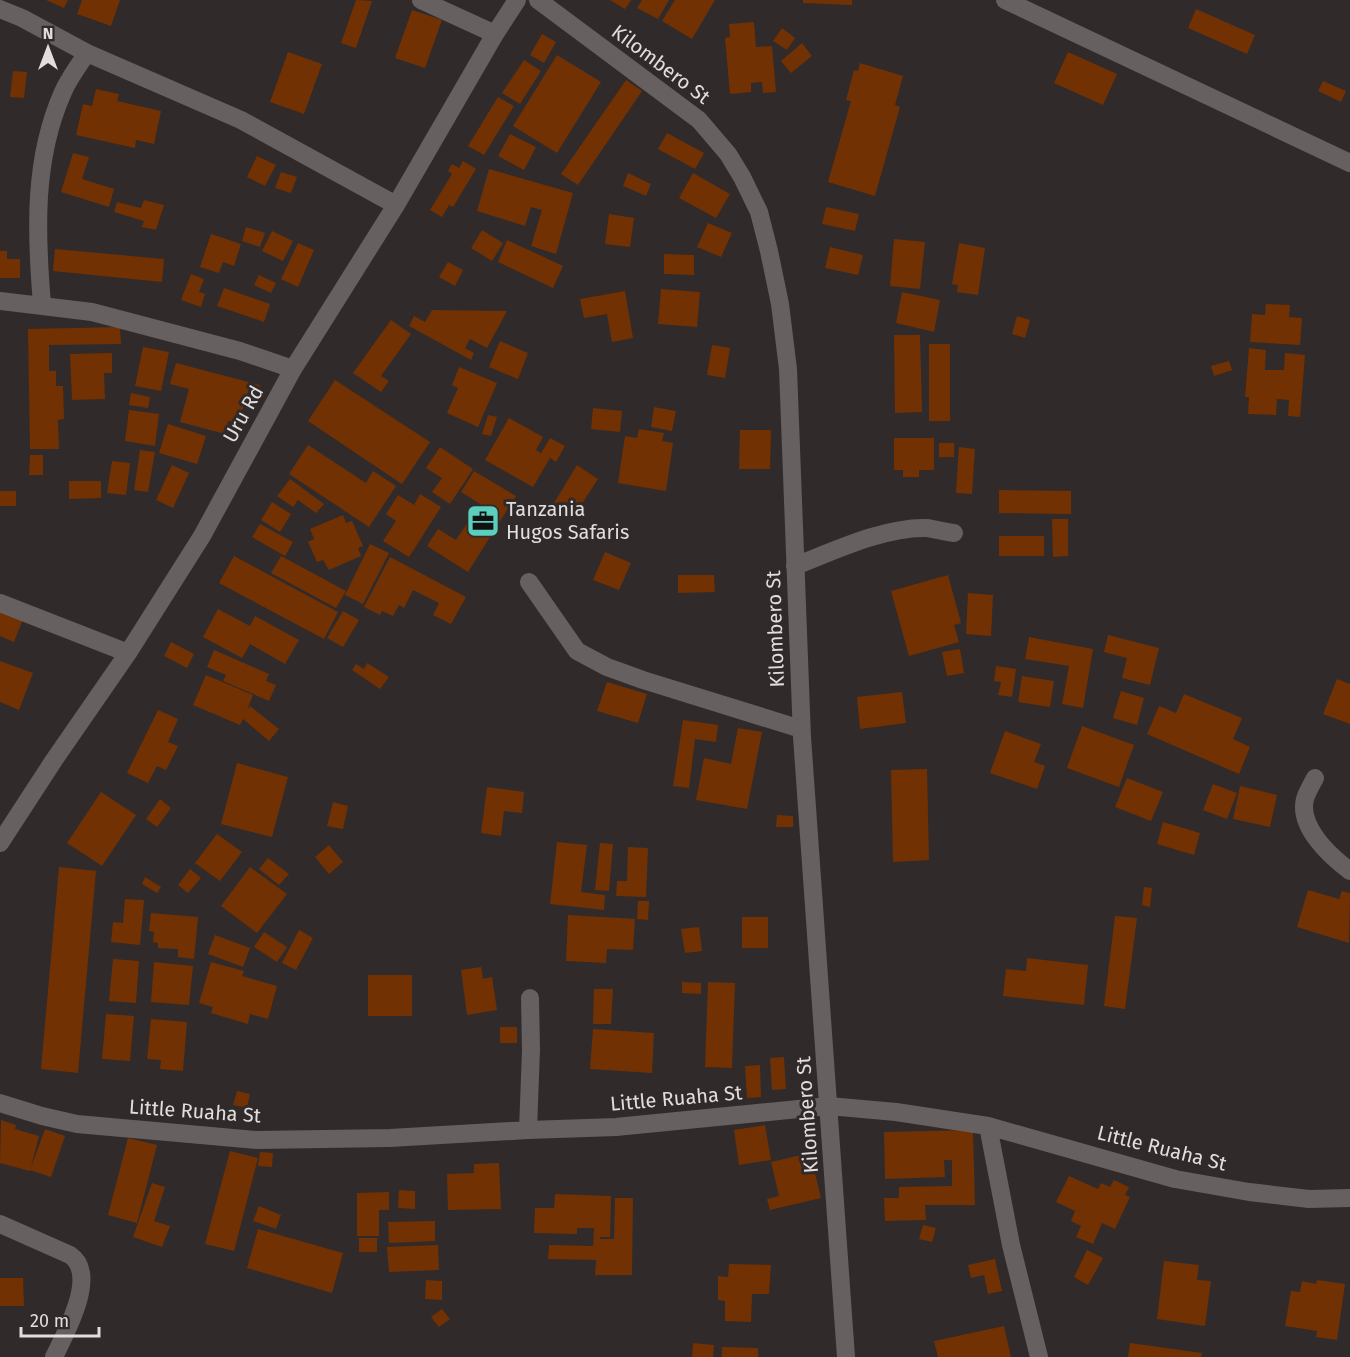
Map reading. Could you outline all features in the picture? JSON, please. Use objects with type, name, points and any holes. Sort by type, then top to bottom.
[{"type":"street","points":[[421,0],[495,34]]},
{"type":"street","name":"Uru Rd","points":[[0,843],[54,760],[129,653],[202,536],[293,369],[396,206],[517,0]]},
{"type":"street","name":"Kilombero St","points":[[538,0],[699,120],[728,154],[759,212],[780,303],[788,369],[801,729],[846,1357]]},
{"type":"street","points":[[1005,0],[1350,162]]},
{"type":"street","points":[[9,8],[87,52],[241,120],[396,206]]},
{"type":"street","points":[[42,304],[38,255],[40,170],[63,91],[87,52]]},
{"type":"street","points":[[0,301],[42,304],[136,322],[240,351],[293,369]]},
{"type":"street","points":[[795,566],[856,543],[903,530],[927,528],[954,533]]},
{"type":"street","points":[[529,582],[577,651],[607,667],[643,680],[801,729]]},
{"type":"street","points":[[0,603],[129,653]]},
{"type":"street","points":[[1315,778],[1305,799],[1305,815],[1313,834],[1328,852],[1350,871]]},
{"type":"street","points":[[528,1130],[530,998]]},
{"type":"street","name":"Little Ruaha St","points":[[0,1103],[77,1124],[256,1140],[390,1138],[616,1127],[829,1106],[896,1112],[988,1126],[1175,1179],[1249,1192],[1309,1199],[1350,1198]]},
{"type":"street","points":[[988,1126],[1011,1245],[1039,1357]]},
{"type":"street","points":[[0,1224],[70,1255],[77,1259],[81,1268],[78,1302],[54,1357]]},
{"type":"building","points":[[46,0],[68,0],[64,8]]},
{"type":"building","points":[[82,0],[120,0],[111,26],[77,14]]},
{"type":"building","points":[[356,0],[372,1],[356,48],[341,43]]},
{"type":"building","points":[[610,0],[631,0],[625,9]]},
{"type":"building","points":[[642,0],[669,0],[658,19],[637,8]]},
{"type":"building","points":[[675,0],[715,0],[692,39],[662,21]]},
{"type":"building","points":[[803,0],[852,0],[852,5],[803,3]]},
{"type":"building","points":[[1196,9],[1255,35],[1247,54],[1188,28]]},
{"type":"building","points":[[412,10],[442,20],[425,68],[395,58]]},
{"type":"building","points":[[754,22],[756,47],[772,46],[776,92],[763,93],[762,82],[751,83],[751,92],[730,94],[725,38],[730,37],[729,24]]},
{"type":"building","points":[[782,28],[795,38],[787,50],[773,41]]},
{"type":"building","points":[[542,34],[556,42],[544,63],[530,55]]},
{"type":"building","points":[[802,43],[812,56],[791,73],[781,61]]},
{"type":"building","points":[[288,52],[322,64],[304,114],[270,102]]},
{"type":"building","points":[[1068,52],[1117,74],[1103,105],[1054,83]]},
{"type":"building","points":[[557,55],[601,82],[557,153],[513,126]]},
{"type":"building","points":[[524,60],[541,71],[520,104],[502,93]]},
{"type":"building","points":[[860,63],[903,76],[895,105],[900,107],[875,196],[828,182],[851,101],[846,100],[854,70],[858,71]]},
{"type":"building","points":[[13,71],[27,72],[24,98],[10,97]]},
{"type":"building","points":[[626,80],[642,91],[578,185],[561,174]]},
{"type":"building","points":[[1323,81],[1346,91],[1341,102],[1318,91]]},
{"type":"building","points":[[96,89],[119,94],[117,101],[161,111],[154,144],[136,140],[135,148],[76,135],[83,104],[92,106]]},
{"type":"building","points":[[498,97],[514,106],[484,155],[468,146]]},
{"type":"building","points":[[667,133],[704,153],[695,169],[658,149]]},
{"type":"building","points":[[510,134],[536,147],[524,170],[498,156]]},
{"type":"building","points":[[73,153],[89,157],[82,179],[114,189],[109,207],[61,192]]},
{"type":"building","points":[[257,156],[276,165],[265,186],[247,177]]},
{"type":"building","points":[[463,161],[476,169],[453,207],[449,205],[442,217],[430,210],[452,174],[448,171],[452,164],[459,168]]},
{"type":"building","points":[[489,169],[573,193],[556,254],[531,246],[542,210],[531,207],[525,226],[477,211]]},
{"type":"building","points":[[281,172],[297,177],[291,193],[275,188]]},
{"type":"building","points":[[628,173],[651,184],[646,196],[623,186]]},
{"type":"building","points":[[693,173],[730,194],[716,218],[679,198]]},
{"type":"building","points":[[144,200],[164,205],[156,230],[142,227],[144,221],[114,212],[117,202],[141,208]]},
{"type":"building","points":[[826,207],[859,214],[855,231],[822,224]]},
{"type":"building","points":[[609,214],[634,218],[630,247],[605,244]]},
{"type":"building","points":[[708,223],[732,233],[721,257],[697,247]]},
{"type":"building","points":[[246,227],[265,233],[260,247],[242,241]]},
{"type":"building","points":[[482,230],[503,243],[492,261],[471,248]]},
{"type":"building","points":[[272,231],[293,241],[283,261],[262,251]]},
{"type":"building","points":[[211,234],[241,244],[234,266],[223,262],[219,273],[200,267]]},
{"type":"building","points":[[894,239],[925,242],[920,289],[890,286]]},
{"type":"building","points":[[507,240],[563,266],[553,288],[498,262]]},
{"type":"building","points":[[298,243],[314,250],[298,287],[281,279]]},
{"type":"building","points":[[959,243],[985,248],[978,295],[957,292],[958,285],[952,284]]},
{"type":"building","points":[[830,247],[863,255],[858,275],[825,268]]},
{"type":"building","points":[[55,249],[164,259],[162,282],[53,271]]},
{"type":"building","points":[[0,251],[7,251],[7,259],[20,259],[20,278],[0,278]]},
{"type":"building","points":[[664,254],[694,255],[694,275],[664,274]]},
{"type":"building","points":[[448,262],[463,270],[455,286],[439,277]]},
{"type":"building","points":[[191,274],[204,279],[199,292],[205,294],[201,307],[181,300]]},
{"type":"building","points":[[259,275],[276,283],[271,293],[254,285]]},
{"type":"building","points":[[224,288],[270,304],[264,322],[217,306]]},
{"type":"building","points":[[661,289],[700,292],[697,327],[658,324]]},
{"type":"building","points":[[625,291],[633,338],[612,342],[607,314],[584,318],[580,299]]},
{"type":"building","points":[[902,292],[940,300],[934,332],[896,323]]},
{"type":"building","points":[[1266,304],[1290,305],[1289,317],[1302,318],[1300,345],[1250,342],[1252,314],[1265,315]]},
{"type":"building","points":[[432,310],[507,311],[487,348],[470,339],[465,348],[474,353],[471,360],[409,326],[414,316],[425,322]]},
{"type":"building","points":[[1017,316],[1030,320],[1025,338],[1012,334]]},
{"type":"building","points":[[391,320],[411,334],[381,376],[389,381],[381,392],[353,373]]},
{"type":"building","points":[[120,327],[121,344],[49,345],[49,371],[56,371],[56,386],[63,386],[64,419],[58,420],[59,449],[30,449],[28,329]]},
{"type":"building","points":[[894,335],[920,335],[922,412],[895,413]]},
{"type":"building","points":[[500,341],[528,353],[518,379],[489,367]]},
{"type":"building","points":[[929,344],[950,344],[950,421],[929,421]]},
{"type":"building","points":[[712,345],[730,348],[725,378],[707,375]]},
{"type":"building","points":[[143,347],[169,352],[161,391],[135,386]]},
{"type":"building","points":[[1249,348],[1266,350],[1265,370],[1284,370],[1285,353],[1305,355],[1300,417],[1288,416],[1289,400],[1277,399],[1276,415],[1248,414],[1249,397],[1245,397]]},
{"type":"building","points":[[112,353],[112,373],[104,373],[105,399],[72,400],[70,354]]},
{"type":"building","points":[[1229,361],[1232,370],[1214,376],[1211,366]]},
{"type":"building","points":[[176,363],[260,385],[256,399],[246,397],[239,423],[228,421],[225,434],[180,422],[189,389],[170,384]]},
{"type":"building","points":[[459,367],[497,383],[478,427],[447,413],[458,388],[452,385]]},
{"type":"building","points":[[335,380],[430,442],[402,484],[308,421]]},
{"type":"building","points":[[131,393],[150,397],[148,408],[129,405]]},
{"type":"building","points":[[654,407],[676,411],[672,431],[651,427]]},
{"type":"building","points":[[593,408],[622,411],[620,432],[591,429]]},
{"type":"building","points":[[129,410],[159,414],[155,446],[125,441]]},
{"type":"building","points":[[488,415],[497,417],[491,436],[482,434]]},
{"type":"building","points":[[509,418],[543,437],[536,450],[541,453],[550,438],[565,446],[556,462],[550,458],[533,487],[485,460]]},
{"type":"building","points":[[168,424],[206,436],[197,464],[159,453]]},
{"type":"building","points":[[639,429],[664,433],[662,441],[673,443],[666,491],[618,483],[625,436],[637,438]]},
{"type":"building","points":[[740,430],[771,430],[770,469],[739,469]]},
{"type":"building","points":[[894,438],[934,438],[934,470],[919,470],[919,477],[903,477],[903,470],[894,470]]},
{"type":"building","points":[[939,443],[954,443],[954,457],[939,457]]},
{"type":"building","points":[[308,445],[366,483],[373,471],[396,486],[369,527],[289,474]]},
{"type":"building","points":[[440,447],[473,469],[450,504],[432,492],[442,478],[426,468]]},
{"type":"building","points":[[959,447],[975,449],[972,494],[956,493]]},
{"type":"building","points":[[140,450],[155,452],[148,492],[134,490]]},
{"type":"building","points":[[30,455],[43,455],[43,475],[29,475]]},
{"type":"building","points":[[112,461],[130,463],[126,495],[107,493]]},
{"type":"building","points":[[172,465],[189,473],[173,508],[156,500]]},
{"type":"building","points":[[577,465],[598,479],[574,516],[554,503]]},
{"type":"building","points":[[474,471],[516,496],[468,572],[427,546],[438,529],[456,540],[480,504],[461,492]]},
{"type":"building","points":[[290,479],[324,504],[316,513],[298,500],[293,507],[277,496]]},
{"type":"building","points":[[69,481],[101,481],[101,498],[69,499]]},
{"type":"building","points":[[999,490],[1071,491],[1071,514],[999,513]]},
{"type":"building","points":[[0,491],[16,491],[16,506],[0,506]]},
{"type":"building","points":[[420,494],[441,507],[409,557],[383,541],[396,521],[386,514],[398,495],[414,505]]},
{"type":"building","points":[[272,502],[291,514],[280,532],[261,520]]},
{"type":"building","points":[[343,515],[346,523],[352,521],[363,546],[358,548],[361,556],[329,570],[323,560],[317,562],[308,542],[314,539],[310,529]]},
{"type":"building","points":[[1052,519],[1068,519],[1068,556],[1053,557]]},
{"type":"building","points":[[260,524],[293,542],[285,556],[252,537]]},
{"type":"building","points":[[999,536],[1044,536],[1044,556],[999,556]]},
{"type":"building","points":[[370,544],[389,553],[363,604],[345,595]]},
{"type":"building","points":[[605,552],[631,563],[619,590],[593,580]]},
{"type":"building","points":[[234,556],[338,612],[324,639],[219,583]]},
{"type":"building","points":[[281,556],[346,591],[336,608],[271,573]]},
{"type":"building","points":[[390,557],[466,597],[451,624],[433,615],[439,603],[413,590],[404,608],[399,605],[393,616],[382,611],[380,615],[364,607]]},
{"type":"building","points":[[678,575],[714,575],[715,592],[678,593]]},
{"type":"building","points":[[948,575],[961,623],[954,625],[959,642],[909,656],[891,591]]},
{"type":"building","points":[[968,593],[993,595],[991,636],[966,634]]},
{"type":"building","points":[[218,609],[250,626],[255,616],[299,640],[285,664],[250,644],[242,658],[203,637]]},
{"type":"building","points":[[0,610],[23,619],[14,642],[0,636]]},
{"type":"building","points":[[343,611],[359,620],[343,647],[327,638]]},
{"type":"building","points":[[1108,635],[1159,648],[1150,685],[1122,678],[1127,658],[1104,652]]},
{"type":"building","points":[[1029,637],[1093,649],[1083,708],[1062,704],[1069,666],[1025,659]]},
{"type":"building","points":[[171,642],[194,654],[187,668],[164,656]]},
{"type":"building","points":[[960,649],[964,673],[947,676],[942,652]]},
{"type":"building","points":[[214,650],[269,674],[266,681],[276,685],[269,701],[223,681],[226,675],[207,667]]},
{"type":"building","points":[[0,661],[33,673],[19,710],[0,702]]},
{"type":"building","points":[[367,663],[389,677],[380,689],[352,670],[356,664],[364,669]]},
{"type":"building","points":[[996,666],[1016,669],[1012,697],[998,695],[1001,682],[994,681]]},
{"type":"building","points":[[206,675],[253,695],[247,710],[250,706],[279,729],[269,741],[243,719],[240,725],[193,705]]},
{"type":"building","points":[[1022,676],[1054,681],[1050,707],[1018,702]]},
{"type":"building","points":[[1337,679],[1350,684],[1350,724],[1323,714]]},
{"type":"building","points":[[607,682],[647,694],[638,723],[597,711]]},
{"type":"building","points":[[1121,691],[1144,698],[1137,725],[1113,718]]},
{"type":"building","points":[[902,692],[906,723],[860,729],[857,697]]},
{"type":"building","points":[[1184,694],[1242,718],[1233,739],[1250,747],[1239,774],[1147,734],[1159,706],[1176,713]]},
{"type":"building","points":[[158,710],[178,719],[168,742],[178,746],[166,770],[157,766],[148,783],[127,773]]},
{"type":"building","points":[[683,720],[718,725],[716,742],[695,739],[689,788],[673,786]]},
{"type":"building","points":[[1082,726],[1134,745],[1119,787],[1067,768]]},
{"type":"building","points":[[738,728],[762,732],[747,809],[696,800],[704,758],[731,764]]},
{"type":"building","points":[[1005,731],[1041,744],[1034,762],[1045,766],[1037,789],[990,773]]},
{"type":"building","points":[[237,763],[288,777],[272,837],[221,824]]},
{"type":"building","points":[[927,769],[929,860],[893,862],[891,770]]},
{"type":"building","points":[[1127,778],[1163,792],[1151,821],[1115,807]]},
{"type":"building","points":[[1213,784],[1237,793],[1227,819],[1203,810]]},
{"type":"building","points":[[1240,786],[1277,795],[1270,827],[1233,819]]},
{"type":"building","points":[[487,787],[524,792],[522,813],[504,811],[501,836],[481,833]]},
{"type":"building","points":[[101,792],[136,815],[102,866],[67,843]]},
{"type":"building","points":[[160,799],[171,808],[157,827],[146,819]]},
{"type":"building","points":[[333,802],[348,806],[343,829],[327,826]]},
{"type":"building","points":[[777,815],[793,816],[793,827],[776,827]]},
{"type":"building","points":[[1163,822],[1200,833],[1194,855],[1157,844]]},
{"type":"building","points":[[217,834],[242,852],[220,881],[195,863]]},
{"type":"building","points":[[557,842],[587,845],[581,892],[605,895],[604,910],[550,904]]},
{"type":"building","points":[[600,843],[613,844],[609,891],[595,890]]},
{"type":"building","points":[[329,845],[343,862],[329,874],[315,857]]},
{"type":"building","points":[[628,847],[648,848],[646,897],[616,896],[617,881],[627,881]]},
{"type":"building","points":[[268,858],[289,874],[279,885],[259,869]]},
{"type":"building","points":[[59,867],[96,871],[78,1073],[41,1069]]},
{"type":"building","points":[[250,867],[287,894],[257,933],[221,906]]},
{"type":"building","points":[[190,869],[201,878],[188,893],[178,885]]},
{"type":"building","points":[[145,877],[161,887],[157,893],[142,884]]},
{"type":"building","points":[[1144,887],[1152,888],[1150,907],[1142,905]]},
{"type":"building","points":[[1308,890],[1339,899],[1342,891],[1350,893],[1349,943],[1297,927]]},
{"type":"building","points":[[125,899],[144,900],[140,945],[111,942],[113,922],[123,923]]},
{"type":"building","points":[[638,901],[649,901],[648,920],[637,919]]},
{"type":"building","points":[[151,913],[198,917],[194,959],[178,957],[178,949],[158,948],[158,943],[153,942],[154,932],[149,931]]},
{"type":"building","points":[[568,915],[635,919],[633,950],[607,949],[606,963],[566,961]]},
{"type":"building","points":[[1115,916],[1137,918],[1125,1009],[1104,1006]]},
{"type":"building","points":[[742,917],[768,917],[768,948],[742,948]]},
{"type":"building","points":[[699,927],[702,951],[685,953],[681,929]]},
{"type":"building","points":[[299,930],[313,938],[296,970],[282,963]]},
{"type":"building","points":[[264,932],[287,947],[277,962],[254,947]]},
{"type":"building","points":[[215,935],[250,948],[243,967],[208,954]]},
{"type":"building","points":[[1027,958],[1088,965],[1084,1005],[1003,996],[1006,969],[1026,971]]},
{"type":"building","points":[[113,959],[139,961],[136,1003],[109,1001]]},
{"type":"building","points":[[154,962],[193,966],[189,1005],[151,1002]]},
{"type":"building","points":[[211,962],[244,971],[242,976],[277,986],[268,1019],[250,1014],[248,1024],[211,1013],[213,1007],[199,1003]]},
{"type":"building","points":[[481,967],[483,979],[492,977],[497,1010],[467,1015],[461,970]]},
{"type":"building","points":[[368,975],[412,975],[412,1016],[368,1016]]},
{"type":"building","points":[[682,982],[701,983],[701,994],[682,993]]},
{"type":"building","points":[[708,982],[735,983],[732,1068],[705,1067]]},
{"type":"building","points":[[594,989],[613,989],[611,1024],[593,1024]]},
{"type":"building","points":[[106,1014],[134,1016],[130,1061],[102,1059]]},
{"type":"building","points":[[151,1019],[187,1022],[183,1071],[160,1069],[161,1060],[147,1059]]},
{"type":"building","points":[[500,1027],[517,1027],[517,1043],[500,1043]]},
{"type":"building","points":[[593,1029],[654,1033],[652,1073],[590,1069]]},
{"type":"building","points":[[784,1057],[786,1089],[772,1090],[770,1058]]},
{"type":"building","points":[[760,1065],[761,1097],[747,1098],[745,1066]]},
{"type":"building","points":[[237,1091],[250,1094],[247,1108],[233,1105]]},
{"type":"building","points":[[1,1120],[16,1125],[15,1129],[39,1136],[30,1171],[0,1163]]},
{"type":"building","points":[[765,1125],[771,1160],[739,1165],[734,1130]]},
{"type":"building","points":[[45,1129],[65,1136],[51,1177],[30,1170]]},
{"type":"building","points":[[973,1130],[975,1205],[925,1205],[926,1220],[885,1221],[884,1198],[899,1198],[899,1187],[952,1186],[952,1160],[944,1160],[945,1177],[885,1179],[884,1132]]},
{"type":"building","points":[[128,1138],[157,1145],[137,1223],[108,1215]]},
{"type":"building","points":[[230,1151],[258,1158],[234,1251],[205,1244]]},
{"type":"building","points":[[260,1152],[273,1153],[272,1167],[258,1166]]},
{"type":"building","points":[[810,1153],[821,1198],[770,1210],[767,1199],[779,1196],[771,1162]]},
{"type":"building","points":[[499,1163],[501,1209],[448,1210],[447,1174],[474,1173],[474,1164]]},
{"type":"building","points":[[1069,1176],[1098,1189],[1101,1183],[1110,1187],[1114,1180],[1129,1187],[1125,1195],[1130,1197],[1115,1229],[1102,1223],[1093,1244],[1076,1237],[1081,1226],[1071,1221],[1075,1211],[1056,1202]]},
{"type":"building","points":[[152,1183],[165,1187],[154,1221],[170,1226],[162,1247],[133,1237]]},
{"type":"building","points":[[399,1190],[415,1191],[415,1209],[398,1208]]},
{"type":"building","points":[[389,1192],[389,1210],[379,1210],[379,1236],[357,1236],[357,1193]]},
{"type":"building","points":[[555,1194],[611,1196],[610,1237],[600,1237],[600,1239],[614,1239],[615,1198],[633,1198],[632,1275],[595,1275],[596,1260],[548,1259],[549,1245],[593,1246],[594,1228],[577,1228],[577,1234],[534,1233],[535,1208],[554,1208]]},
{"type":"building","points":[[259,1206],[281,1215],[276,1229],[253,1221]]},
{"type":"building","points":[[435,1221],[435,1241],[389,1243],[388,1222]]},
{"type":"building","points":[[923,1225],[936,1228],[932,1242],[919,1239]]},
{"type":"building","points":[[258,1229],[343,1253],[332,1293],[247,1268]]},
{"type":"building","points":[[359,1238],[377,1238],[377,1252],[359,1252]]},
{"type":"building","points":[[438,1245],[439,1270],[389,1272],[387,1247]]},
{"type":"building","points":[[1087,1250],[1103,1258],[1088,1285],[1074,1277]]},
{"type":"building","points":[[995,1259],[1002,1291],[988,1294],[984,1275],[971,1278],[968,1265]]},
{"type":"building","points":[[1164,1261],[1199,1265],[1197,1280],[1211,1281],[1205,1326],[1157,1319]]},
{"type":"building","points":[[729,1264],[771,1265],[769,1294],[752,1294],[751,1322],[725,1321],[725,1301],[718,1300],[718,1276],[728,1277]]},
{"type":"building","points":[[0,1278],[23,1278],[24,1306],[0,1306]]},
{"type":"building","points":[[426,1280],[442,1281],[442,1300],[425,1299]]},
{"type":"building","points":[[1317,1280],[1345,1284],[1337,1340],[1316,1337],[1317,1331],[1285,1326],[1291,1291],[1300,1292],[1302,1281],[1316,1284]]},
{"type":"building","points":[[442,1309],[450,1319],[439,1327],[431,1317]]},
{"type":"building","points":[[1004,1326],[1011,1357],[938,1357],[934,1341]]},
{"type":"building","points":[[693,1343],[714,1345],[713,1357],[692,1357]]},
{"type":"building","points":[[1130,1343],[1202,1353],[1201,1357],[1128,1357]]},
{"type":"building","points":[[722,1347],[758,1348],[758,1357],[722,1357]]},
{"type":"place","name":"Tanzania Hugos Safaris","points":[[483,521]]}]
